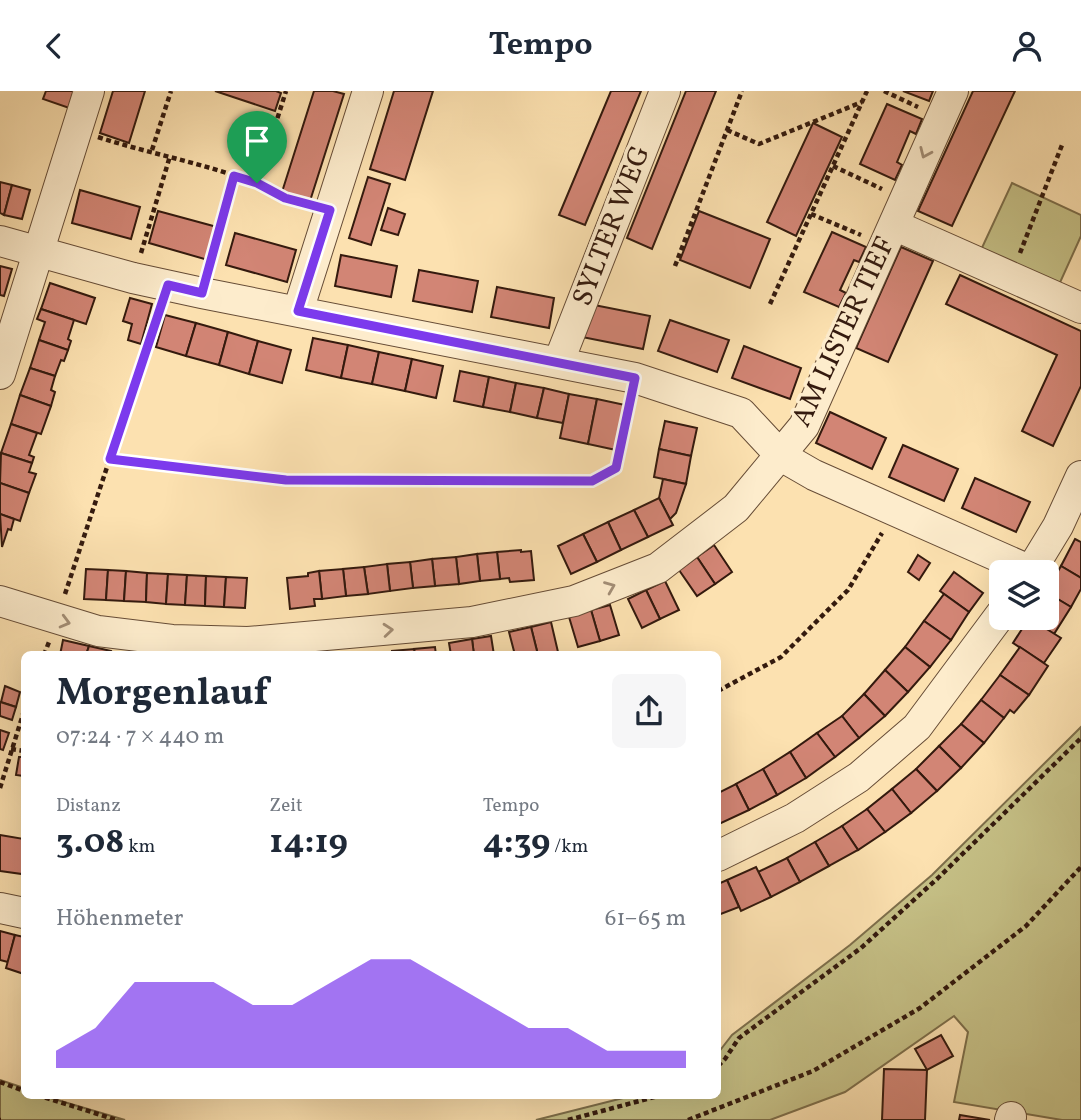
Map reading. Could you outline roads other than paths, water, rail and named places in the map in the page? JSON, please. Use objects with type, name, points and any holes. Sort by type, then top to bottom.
[{"type":"street","points":[[0,373],[89,91]]},
{"type":"street","points":[[298,311],[368,91]]},
{"type":"street","name":"SYLTER WEG","points":[[559,361],[665,91]]},
{"type":"street","name":"AM LISTER TIEF","points":[[0,601],[98,631],[172,640],[248,642],[472,622],[574,601],[658,568],[736,508],[804,426],[947,104]]},
{"type":"street","points":[[894,223],[1081,308]]},
{"type":"street","points":[[0,241],[134,278],[202,293],[635,378],[741,413],[781,456],[814,475],[1004,560]]},
{"type":"street","points":[[1037,560],[1058,526],[1081,476]]},
{"type":"street","points":[[721,855],[795,818],[859,776],[917,727],[989,630]]},
{"type":"street","points":[[0,908],[21,912]]}]
